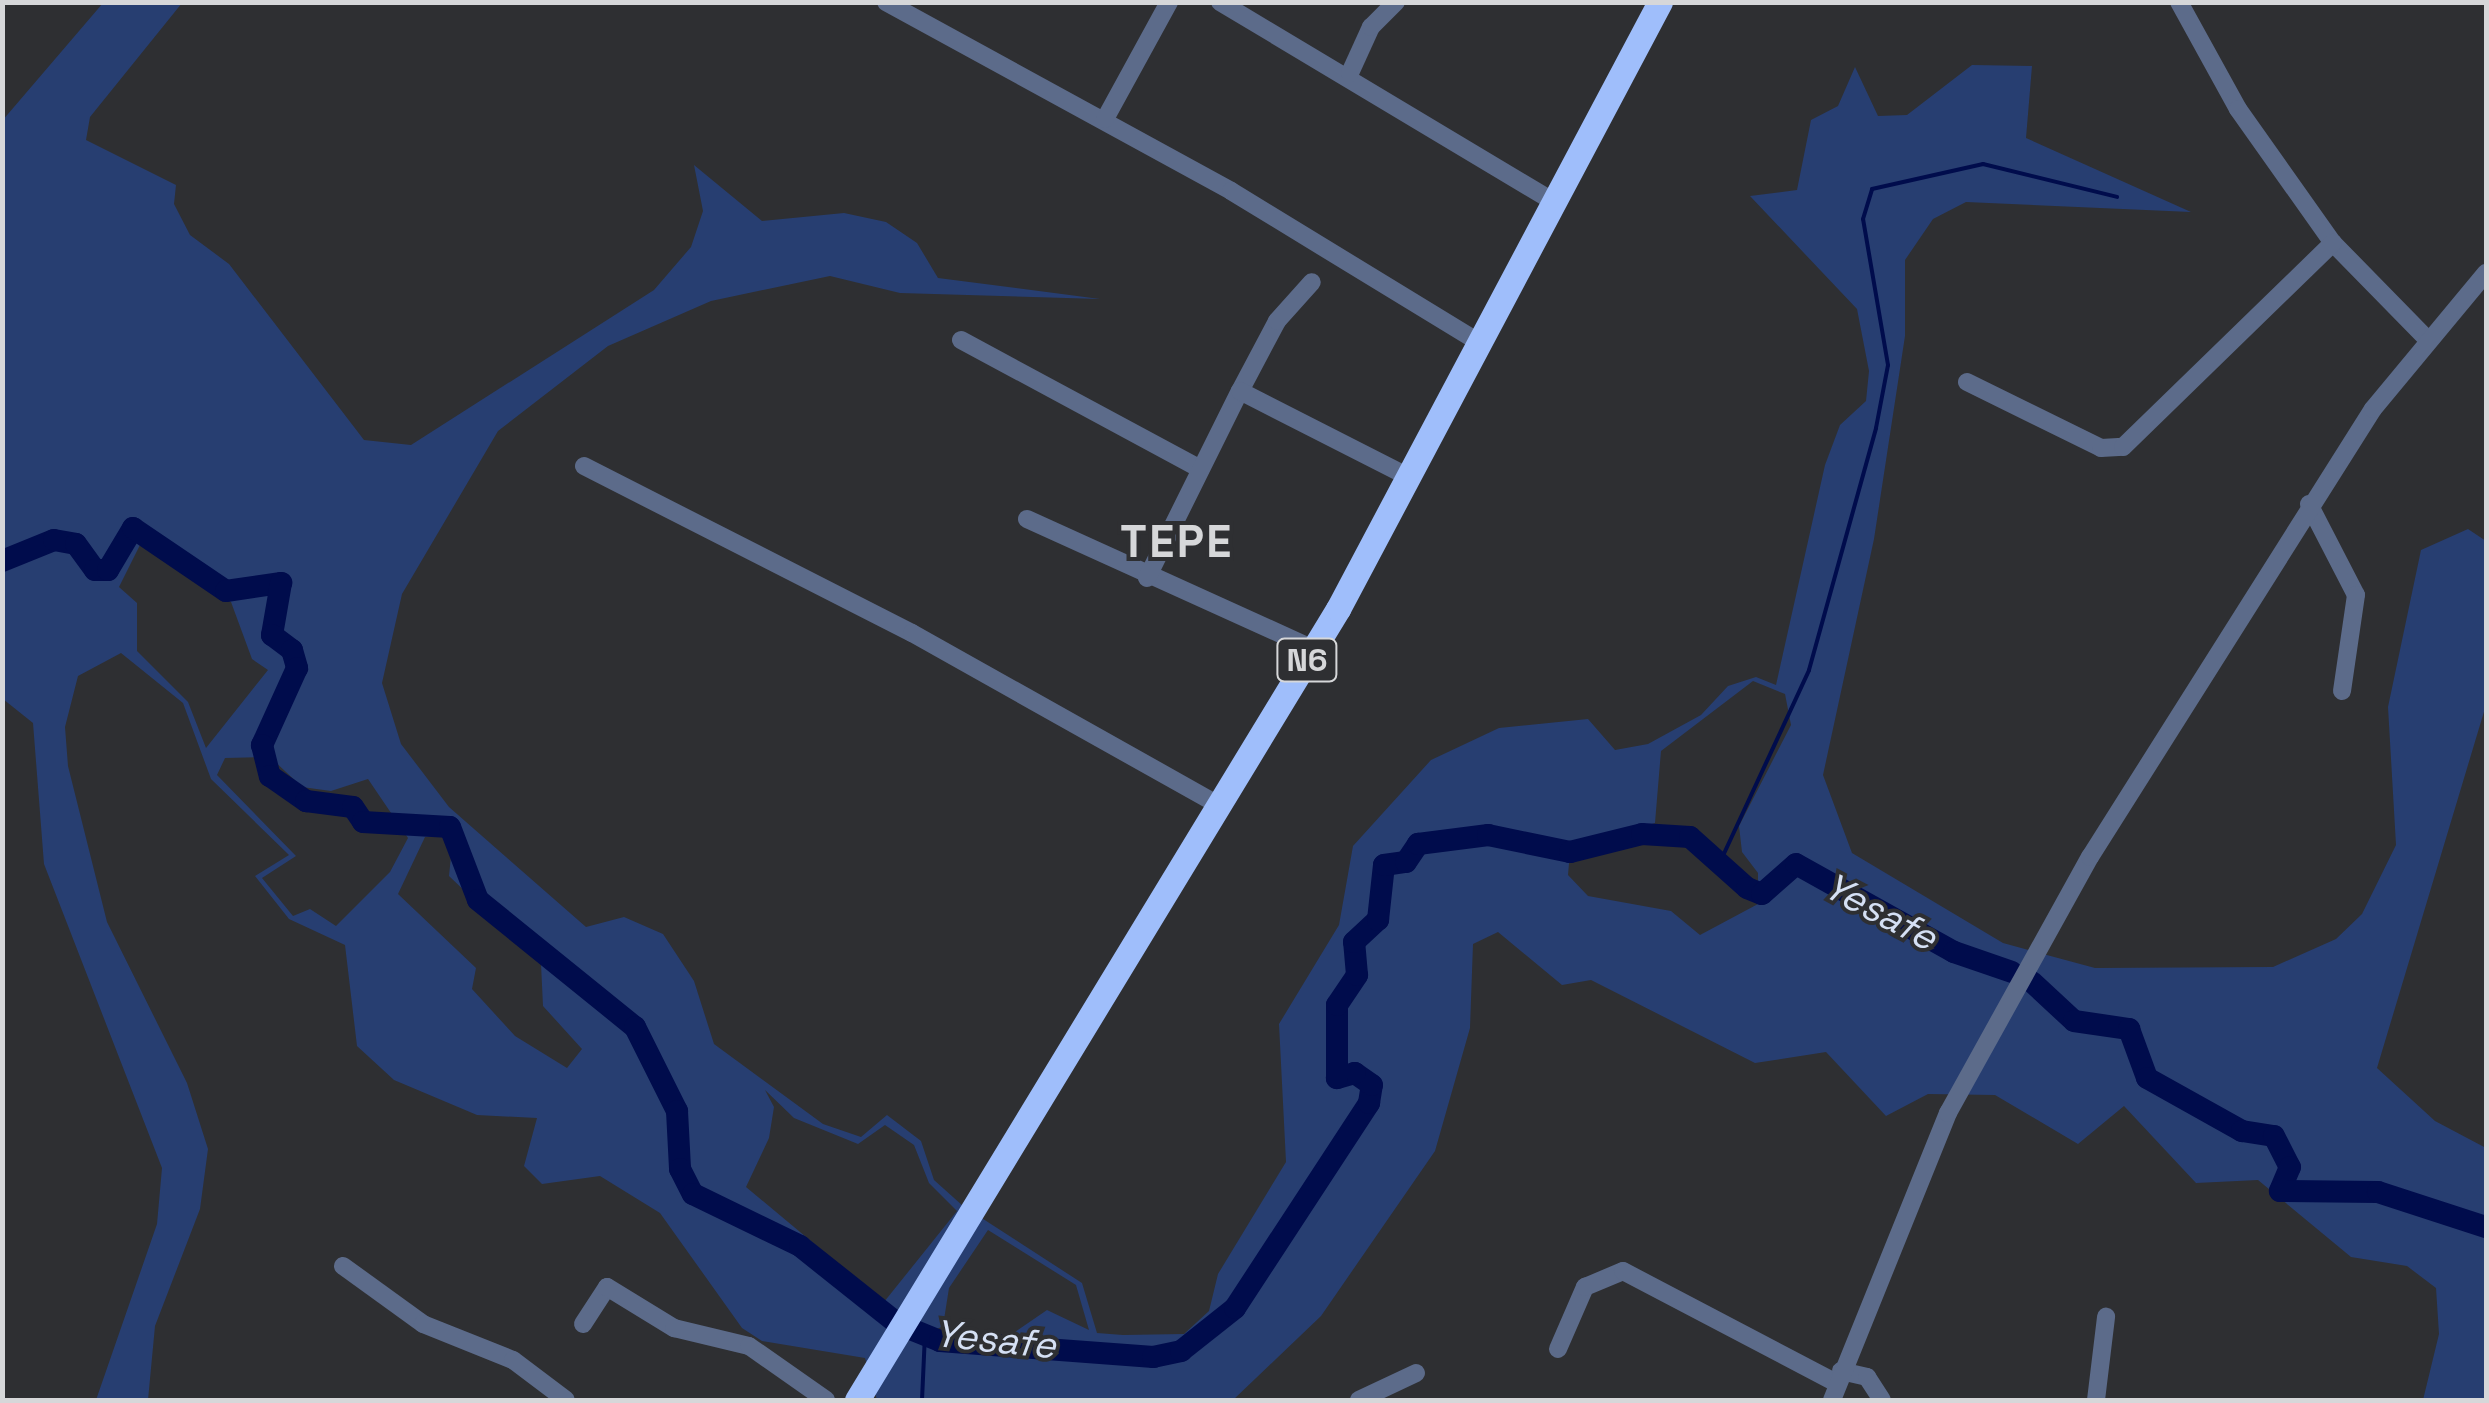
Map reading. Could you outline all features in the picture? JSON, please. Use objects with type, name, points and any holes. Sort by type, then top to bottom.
[{"type":"highway","name":"N6","points":[[860,1398],[1314,649],[1482,344],[1660,2]]},
{"type":"street","points":[[886,2],[1105,118],[1482,344]]},
{"type":"street","points":[[919,20],[929,2]]},
{"type":"street","points":[[1105,118],[1169,2]]},
{"type":"street","points":[[1220,2],[1350,73],[1554,202]]},
{"type":"street","points":[[1350,73],[1371,26],[1396,2]]},
{"type":"street","points":[[2179,2],[2238,108],[2333,243],[2427,339]]},
{"type":"street","points":[[1967,382],[2101,448],[2122,447],[2333,243]]},
{"type":"street","points":[[1836,1385],[1948,1113],[2090,857],[2309,504],[2427,339],[2486,273]]},
{"type":"street","points":[[1147,578],[1277,321],[1312,282]]},
{"type":"street","points":[[961,340],[1201,469]]},
{"type":"street","points":[[1240,391],[1410,477]]},
{"type":"street","points":[[584,466],[912,633],[1220,806]]},
{"type":"street","points":[[2309,504],[2356,595],[2342,691]]},
{"type":"street","points":[[1026,519],[1147,578],[1314,649]]},
{"type":"street","points":[[344,1266],[422,1324],[513,1360],[566,1400]]},
{"type":"street","points":[[1558,1349],[1585,1287],[1623,1270],[1836,1385],[1867,1377],[1882,1400]]},
{"type":"street","points":[[582,1324],[607,1286],[674,1328],[749,1346],[826,1400]]},
{"type":"street","points":[[2096,1400],[2106,1317]]},
{"type":"street","points":[[1359,1400],[1416,1373]]},
{"type":"shaded area","points":[[103,3],[182,3],[90,117],[86,140],[176,185],[174,204],[190,235],[229,264],[364,440],[411,445],[654,290],[691,247],[703,211],[694,165],[762,221],[844,213],[886,222],[917,243],[938,278],[1100,299],[900,293],[830,276],[711,301],[608,346],[498,431],[402,594],[382,683],[401,744],[449,807],[586,927],[624,917],[663,934],[694,981],[714,1044],[823,1124],[861,1137],[887,1115],[921,1141],[934,1180],[963,1206],[1082,1283],[1097,1333],[1184,1334],[1209,1311],[1218,1274],[1286,1162],[1279,1024],[1339,925],[1353,846],[1431,760],[1499,728],[1588,719],[1615,750],[1648,744],[1701,715],[1728,686],[1756,677],[1776,685],[1825,465],[1840,425],[1866,401],[1869,371],[1857,309],[1750,196],[1797,190],[1811,120],[1838,106],[1855,67],[1878,116],[1907,115],[1972,65],[2032,66],[2026,138],[2191,212],[1966,202],[1933,219],[1905,260],[1905,336],[1874,539],[1823,775],[1852,853],[2003,943],[2095,968],[2273,967],[2336,939],[2362,914],[2396,845],[2388,707],[2421,550],[2468,529],[2486,541],[2486,705],[2377,1068],[2435,1121],[2486,1148],[2486,1400],[2423,1400],[2439,1334],[2436,1288],[2407,1266],[2351,1257],[2258,1180],[2196,1183],[2124,1106],[2078,1144],[1995,1095],[1928,1094],[1886,1116],[1826,1052],[1755,1063],[1591,980],[1562,985],[1498,932],[1473,944],[1470,1028],[1435,1151],[1321,1316],[1233,1400],[877,1400],[865,1358],[762,1341],[742,1328],[660,1213],[600,1176],[542,1184],[524,1166],[537,1118],[477,1115],[394,1080],[357,1046],[345,945],[289,919],[255,876],[289,855],[211,779],[183,703],[121,653],[78,676],[65,727],[68,766],[107,922],[187,1083],[208,1149],[200,1209],[155,1326],[148,1400],[96,1400],[157,1224],[162,1168],[44,864],[33,723],[3,699],[2,121]],"holes":[[[141,543],[231,602],[252,659],[268,670],[206,748],[188,702],[137,651],[137,603],[119,587]],[[1753,681],[1785,694],[1791,725],[1739,826],[1742,852],[1758,873],[1758,904],[1700,935],[1671,911],[1588,896],[1568,875],[1570,852],[1655,823],[1661,751]],[[270,757],[302,787],[331,791],[368,779],[408,838],[390,872],[336,926],[310,909],[293,916],[262,878],[296,856],[217,775],[225,758]],[[442,835],[452,846],[449,876],[541,964],[543,1006],[582,1049],[567,1068],[515,1036],[472,989],[476,968],[398,894],[425,837]],[[765,1090],[794,1118],[858,1144],[885,1125],[914,1145],[929,1183],[957,1211],[884,1302],[746,1187],[769,1138],[774,1107]],[[988,1230],[1076,1285],[1089,1330],[1047,1310],[1015,1332],[1016,1342],[926,1335],[943,1326],[949,1288]]]},
{"type":"waterway","points":[[1721,860],[1809,670],[1876,428],[1888,365],[1863,219],[1872,189],[1983,164],[2117,197]]},
{"type":"waterway","name":"Yesafe","points":[[2,561],[54,540],[76,544],[95,570],[108,570],[133,528],[226,591],[281,583],[272,635],[292,650],[297,668],[262,745],[270,776],[306,801],[353,807],[363,822],[450,827],[478,900],[635,1027],[677,1111],[680,1169],[693,1194],[800,1246],[898,1324],[940,1341],[1153,1357],[1181,1351],[1235,1308],[1369,1103],[1372,1085],[1355,1073],[1337,1078],[1337,1005],[1357,975],[1354,942],[1378,920],[1384,865],[1406,862],[1418,844],[1488,835],[1570,852],[1642,834],[1690,837],[1747,888],[1762,894],[1796,864],[1954,952],[2012,972]]},
{"type":"waterway","name":"Yesafe","points":[[2032,982],[2074,1021],[2129,1029],[2147,1078],[2242,1131],[2274,1136],[2290,1167],[2280,1191],[2378,1192],[2486,1227]]},
{"type":"waterway","points":[[922,1400],[925,1335]]},
{"type":"district","name":"TEPE","points":[[1177,542]]}]
